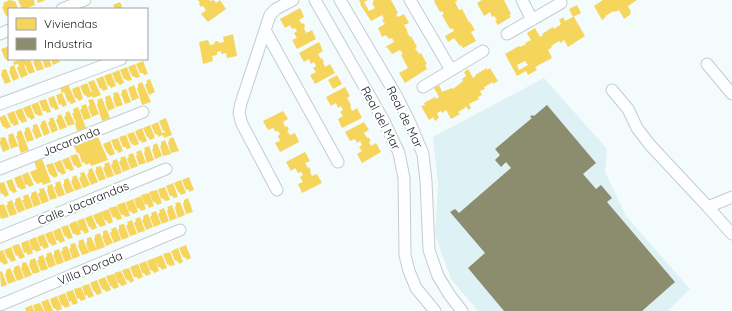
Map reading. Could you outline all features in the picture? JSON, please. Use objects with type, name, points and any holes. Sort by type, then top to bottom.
[{"type":"street","points":[[65,8],[85,0]]},
{"type":"street","points":[[277,190],[242,124],[239,113],[270,15],[293,0]]},
{"type":"street","name":"Real del Mar","points":[[315,0],[384,121],[399,153],[404,178],[405,255],[409,271],[416,288],[435,311]]},
{"type":"street","name":"Real de Mar","points":[[340,0],[396,95],[423,154],[426,181],[429,250],[438,276],[462,311]]},
{"type":"street","points":[[410,0],[451,70]]},
{"type":"street","points":[[522,0],[532,20]]},
{"type":"street","points":[[507,34],[561,3]]},
{"type":"street","points":[[264,30],[338,162]]},
{"type":"street","points":[[423,87],[483,52]]},
{"type":"street","points":[[0,104],[118,60]]},
{"type":"street","points":[[708,64],[732,94]]},
{"type":"street","points":[[612,90],[628,109],[637,128],[650,145],[732,234]]},
{"type":"street","name":"Jacaranda","points":[[0,169],[143,112]]},
{"type":"street","name":"Calle Jacarandas","points":[[0,237],[166,169]]},
{"type":"street","points":[[708,207],[732,197]]},
{"type":"street","name":"Villa Dorada","points":[[0,305],[180,230]]},
{"type":"shaded area","points":[[544,78],[607,149],[605,172],[626,216],[690,289],[668,311],[478,311],[451,279],[435,235],[438,184],[433,137]]},
{"type":"building: Viviendas","points":[[9,0],[15,1],[18,8],[8,8],[8,15],[6,16],[2,7],[4,5],[3,3]]},
{"type":"building: Viviendas","points":[[18,0],[34,0],[35,5],[22,8]]},
{"type":"building: Viviendas","points":[[37,0],[46,0],[38,3]]},
{"type":"building: Viviendas","points":[[198,0],[214,0],[216,3],[220,0],[226,9],[208,22],[201,14],[206,10],[203,6],[201,7]]},
{"type":"building: Viviendas","points":[[359,0],[368,0],[364,2],[369,11],[375,8],[372,3],[374,2],[373,0],[391,0],[398,13],[396,14],[398,17],[404,14],[409,23],[404,25],[417,47],[415,48],[419,54],[421,53],[427,64],[425,65],[427,69],[405,83],[399,73],[408,68],[401,55],[403,54],[400,50],[392,54],[387,47],[385,47],[394,42],[392,38],[389,39],[386,35],[382,37],[378,28],[385,24],[382,20],[384,19],[382,15],[371,21]]},
{"type":"building: Viviendas","points":[[457,0],[455,2],[459,10],[462,9],[475,30],[471,32],[476,41],[463,48],[454,38],[448,42],[445,36],[454,31],[452,28],[450,29],[442,15],[444,14],[442,11],[440,12],[434,1]]},
{"type":"building: Viviendas","points":[[482,0],[504,0],[511,17],[498,25],[495,21],[497,20],[494,16],[492,17],[490,12],[484,16],[477,3]]},
{"type":"building: Viviendas","points":[[603,0],[637,0],[628,6],[631,14],[624,19],[619,10],[605,16],[606,17],[602,20],[594,6]]},
{"type":"building: Viviendas","points":[[120,2],[123,8],[114,8],[113,5]]},
{"type":"building: Viviendas","points":[[577,5],[581,13],[573,17],[569,9]]},
{"type":"building: Viviendas","points":[[300,8],[304,17],[299,20],[302,24],[304,23],[306,33],[312,30],[316,39],[297,49],[292,40],[297,38],[294,33],[297,31],[295,28],[292,29],[290,25],[285,28],[280,19]]},
{"type":"building: Viviendas","points":[[563,17],[565,21],[574,17],[585,36],[568,47],[564,40],[561,43],[559,41],[548,50],[552,58],[535,67],[537,70],[528,75],[526,71],[517,76],[505,54],[531,40],[527,33],[535,28],[540,37],[553,27],[554,29],[560,25],[559,20]],"holes":[[[525,61],[528,65],[519,70],[517,65]]]},
{"type":"building: Viviendas","points":[[233,34],[237,56],[227,58],[226,53],[221,54],[221,51],[217,52],[217,55],[212,56],[213,61],[203,64],[199,42],[208,40],[210,45],[215,44],[214,42],[218,41],[219,43],[224,42],[223,37]]},
{"type":"building: Viviendas","points":[[319,42],[323,51],[318,54],[321,59],[322,58],[325,67],[330,64],[335,73],[315,84],[310,75],[316,72],[313,68],[316,66],[314,62],[311,64],[309,59],[304,62],[299,53]]},
{"type":"building: Viviendas","points":[[8,46],[8,60],[10,60],[7,61],[5,59],[1,49]]},
{"type":"building: Viviendas","points":[[19,60],[30,60],[35,72],[29,74],[24,65],[28,75],[21,78],[17,68],[19,66],[18,64],[14,65],[13,62]]},
{"type":"building: Viviendas","points":[[34,60],[40,60],[44,69],[37,71],[33,62]]},
{"type":"building: Viviendas","points":[[42,60],[49,60],[52,66],[45,68]]},
{"type":"building: Viviendas","points":[[51,60],[59,60],[60,62],[53,65]]},
{"type":"building: Viviendas","points":[[143,61],[148,74],[144,75],[143,73],[140,73],[136,64]]},
{"type":"building: Viviendas","points":[[135,64],[140,77],[136,78],[132,76],[128,67]]},
{"type":"building: Viviendas","points":[[14,65],[19,78],[13,81],[9,71],[10,67]]},
{"type":"building: Viviendas","points":[[127,67],[132,80],[128,81],[124,79],[120,70]]},
{"type":"building: Viviendas","points":[[487,68],[487,70],[490,68],[498,81],[484,87],[485,89],[480,91],[482,95],[478,97],[479,99],[469,104],[471,108],[468,110],[466,106],[458,112],[460,114],[451,119],[446,110],[442,113],[441,111],[437,113],[439,118],[435,121],[433,117],[429,120],[421,106],[425,105],[424,103],[435,97],[436,99],[439,97],[434,88],[439,85],[442,92],[452,88],[453,89],[463,81],[462,79],[466,76],[464,72],[468,69],[473,78],[476,76],[475,75]]},
{"type":"building: Viviendas","points":[[6,69],[11,82],[5,84],[1,75],[2,70]]},
{"type":"building: Viviendas","points":[[119,70],[124,83],[120,85],[117,82],[116,83],[112,73]]},
{"type":"building: Viviendas","points":[[111,73],[116,86],[111,88],[109,85],[108,86],[104,76]]},
{"type":"building: Viviendas","points":[[337,75],[342,84],[333,89],[328,80]]},
{"type":"building: Viviendas","points":[[103,76],[108,89],[103,91],[101,88],[100,89],[96,79]]},
{"type":"building: Viviendas","points":[[150,79],[155,92],[149,95],[145,85],[147,83],[146,81]]},
{"type":"building: Viviendas","points":[[94,80],[101,95],[93,98],[92,96],[87,98],[80,86],[87,83],[92,92],[88,82]]},
{"type":"building: Viviendas","points":[[67,82],[76,102],[71,104],[69,101],[68,102],[64,92],[62,93],[59,85]]},
{"type":"building: Viviendas","points":[[142,82],[151,102],[142,105],[137,88],[138,84]]},
{"type":"building: Viviendas","points":[[134,85],[139,98],[132,101],[128,88]]},
{"type":"building: Viviendas","points":[[79,86],[83,99],[79,101],[75,98],[72,89]]},
{"type":"building: Viviendas","points":[[345,87],[350,96],[347,98],[351,105],[352,111],[357,108],[362,118],[342,128],[338,119],[343,116],[340,112],[343,110],[341,106],[338,108],[336,103],[331,106],[326,97]]},
{"type":"building: Viviendas","points":[[126,89],[131,102],[125,104],[121,94],[122,90]]},
{"type":"building: Viviendas","points":[[118,92],[123,105],[116,107],[113,93]]},
{"type":"building: Viviendas","points":[[62,93],[67,105],[63,107],[61,104],[59,105],[56,95]]},
{"type":"building: Viviendas","points":[[110,95],[115,108],[108,111],[105,97]]},
{"type":"building: Viviendas","points":[[54,96],[59,109],[55,110],[53,107],[51,108],[48,98]]},
{"type":"building: Viviendas","points":[[102,98],[110,118],[102,121],[97,100]]},
{"type":"building: Viviendas","points":[[46,99],[51,112],[47,113],[46,111],[43,111],[39,101]]},
{"type":"building: Viviendas","points":[[93,99],[99,114],[92,117],[88,107],[90,105],[88,100]]},
{"type":"building: Viviendas","points":[[38,102],[43,115],[39,116],[35,114],[31,105]]},
{"type":"building: Viviendas","points":[[86,104],[91,118],[84,120],[80,110],[82,108],[81,106]]},
{"type":"building: Viviendas","points":[[30,105],[35,118],[31,120],[27,117],[23,108]]},
{"type":"building: Viviendas","points":[[78,107],[86,128],[77,131],[72,113],[74,113],[73,109]]},
{"type":"building: Viviendas","points":[[22,108],[27,121],[22,123],[15,111]]},
{"type":"building: Viviendas","points":[[14,111],[19,124],[14,126],[12,123],[11,124],[7,114]]},
{"type":"building: Viviendas","points":[[69,111],[75,124],[68,126],[64,117],[66,115],[65,113]]},
{"type":"building: Viviendas","points":[[283,111],[288,119],[283,122],[285,127],[287,126],[289,130],[287,131],[290,135],[295,133],[299,142],[280,152],[275,143],[280,141],[278,136],[280,134],[273,128],[268,130],[263,121]]},
{"type":"building: Viviendas","points":[[61,114],[67,127],[60,130],[56,120],[58,118],[57,116]]},
{"type":"building: Viviendas","points":[[5,115],[11,127],[6,129],[3,127],[0,120],[0,117]]},
{"type":"building: Viviendas","points":[[53,117],[58,130],[52,133],[48,123],[50,121],[49,119]]},
{"type":"building: Viviendas","points":[[166,118],[172,135],[164,138],[163,135],[158,137],[151,125],[158,122],[162,133],[165,132],[163,131],[159,121]]},
{"type":"building: Viviendas","points":[[45,120],[50,133],[44,136],[40,124],[42,124],[41,122]]},
{"type":"building: Viviendas","points":[[364,122],[369,130],[364,133],[367,138],[368,137],[371,140],[369,142],[371,146],[376,143],[381,152],[362,163],[357,154],[362,151],[359,147],[362,145],[360,141],[357,143],[355,139],[350,141],[345,132]]},
{"type":"building: Viviendas","points":[[37,124],[42,136],[36,139],[32,130],[33,125]]},
{"type":"building: Viviendas","points":[[150,125],[155,138],[150,140],[143,128]]},
{"type":"building: Viviendas","points":[[29,127],[34,140],[27,142],[24,133],[25,128]]},
{"type":"building: Viviendas","points":[[142,128],[147,141],[142,143],[140,140],[139,141],[135,131]]},
{"type":"building: Viviendas","points":[[21,130],[29,150],[21,153],[16,136],[17,132]]},
{"type":"building: Viviendas","points":[[134,132],[139,144],[134,146],[134,144],[131,144],[127,134]]},
{"type":"building: Viviendas","points":[[13,133],[18,146],[11,149],[8,135]]},
{"type":"building: Viviendas","points":[[126,135],[131,148],[126,149],[126,147],[123,147],[119,137]]},
{"type":"building: Viviendas","points":[[5,137],[10,149],[3,152],[0,144],[0,138]]},
{"type":"building: Viviendas","points":[[98,137],[108,160],[91,166],[90,163],[86,165],[84,162],[82,163],[79,153],[77,153],[74,146]]},
{"type":"building: Viviendas","points":[[173,137],[179,151],[171,153],[168,143],[169,139]]},
{"type":"building: Viviendas","points":[[118,138],[123,151],[118,153],[117,150],[115,150],[111,140]]},
{"type":"building: Viviendas","points":[[165,140],[171,154],[163,156],[160,146],[161,142]]},
{"type":"building: Viviendas","points":[[110,141],[115,154],[110,156],[103,144]]},
{"type":"building: Viviendas","points":[[157,143],[162,156],[155,159],[152,149],[153,145]]},
{"type":"building: Viviendas","points":[[149,146],[154,160],[147,163],[144,148]]},
{"type":"building: Viviendas","points":[[141,150],[146,163],[139,165],[136,152]]},
{"type":"building: Viviendas","points":[[305,152],[310,161],[305,163],[308,168],[309,167],[312,176],[317,174],[322,183],[302,193],[298,184],[303,182],[300,177],[303,175],[301,172],[298,173],[295,168],[291,171],[286,162]]},
{"type":"building: Viviendas","points":[[133,153],[138,166],[131,169],[127,159],[129,157],[128,155]]},
{"type":"building: Viviendas","points":[[77,154],[82,166],[78,168],[75,165],[74,166],[70,156]]},
{"type":"building: Viviendas","points":[[125,156],[130,169],[123,172],[119,162],[121,160],[120,158]]},
{"type":"building: Viviendas","points":[[69,157],[74,170],[70,171],[69,169],[66,169],[62,160]]},
{"type":"building: Viviendas","points":[[42,159],[51,182],[43,185],[42,182],[37,184],[34,181],[30,172],[37,169],[34,162]]},
{"type":"building: Viviendas","points":[[117,159],[122,173],[115,175],[111,165],[113,163],[112,161]]},
{"type":"building: Viviendas","points":[[61,160],[66,173],[62,175],[58,172],[54,163]]},
{"type":"building: Viviendas","points":[[109,162],[114,176],[107,178],[103,168],[105,166],[104,164]]},
{"type":"building: Viviendas","points":[[53,163],[58,176],[53,178],[53,176],[50,175],[46,165]]},
{"type":"building: Viviendas","points":[[101,166],[106,179],[99,181],[95,171],[96,167]]},
{"type":"building: Viviendas","points":[[92,168],[98,182],[91,185],[87,175],[89,172],[88,170]]},
{"type":"building: Viviendas","points":[[28,172],[34,185],[29,187],[27,184],[25,185],[22,175]]},
{"type":"building: Viviendas","points":[[84,172],[90,185],[83,188],[79,178],[81,176],[80,173]]},
{"type":"building: Viviendas","points":[[21,175],[26,188],[21,190],[18,188],[14,178]]},
{"type":"building: Viviendas","points":[[76,175],[82,188],[75,191],[71,181],[73,179],[72,177]]},
{"type":"building: Viviendas","points":[[189,177],[194,190],[189,192],[189,190],[186,190],[182,180]]},
{"type":"building: Viviendas","points":[[68,178],[74,191],[66,194],[63,184],[64,180]]},
{"type":"building: Viviendas","points":[[12,179],[17,192],[13,193],[10,191],[6,181]]},
{"type":"building: Viviendas","points":[[181,180],[186,193],[181,195],[174,183]]},
{"type":"building: Viviendas","points":[[60,181],[65,195],[58,197],[54,187],[56,187],[55,183]]},
{"type":"building: Viviendas","points":[[4,182],[9,195],[5,197],[0,191],[0,183]]},
{"type":"building: Viviendas","points":[[173,183],[178,197],[173,198],[173,196],[170,196],[166,186]]},
{"type":"building: Viviendas","points":[[52,184],[57,198],[50,200],[47,186]]},
{"type":"building: Viviendas","points":[[165,187],[170,200],[165,201],[163,198],[161,199],[158,189]]},
{"type":"building: Viviendas","points":[[44,188],[49,201],[42,204],[38,194],[40,192],[39,189]]},
{"type":"building: Viviendas","points":[[157,190],[162,203],[157,205],[153,202],[149,192]]},
{"type":"building: Viviendas","points":[[36,191],[41,204],[34,207],[30,197],[32,194],[31,193]]},
{"type":"building: Viviendas","points":[[149,193],[154,206],[149,208],[147,204],[145,205],[141,195]]},
{"type":"building: Viviendas","points":[[28,194],[33,207],[26,210],[22,200],[24,200],[23,196]]},
{"type":"building: Viviendas","points":[[141,196],[146,209],[141,211],[137,208],[134,199]]},
{"type":"building: Viviendas","points":[[20,197],[25,210],[18,213],[14,203],[16,201],[15,199]]},
{"type":"building: Viviendas","points":[[188,198],[193,212],[186,214],[183,204],[184,200]]},
{"type":"building: Viviendas","points":[[133,199],[138,212],[133,214],[131,211],[129,212],[126,202]]},
{"type":"building: Viviendas","points":[[12,200],[17,214],[10,216],[6,206],[8,204],[7,202]]},
{"type":"building: Viviendas","points":[[125,202],[130,216],[125,217],[124,215],[121,215],[117,205]]},
{"type":"building: Viviendas","points":[[180,202],[185,215],[178,218],[175,203]]},
{"type":"building: Viviendas","points":[[4,204],[9,217],[1,219],[0,205]]},
{"type":"building: Viviendas","points":[[172,205],[177,218],[170,221],[167,207]]},
{"type":"building: Viviendas","points":[[117,206],[122,219],[117,220],[115,217],[113,218],[109,208]]},
{"type":"building: Viviendas","points":[[164,208],[169,221],[162,224],[158,214],[160,212],[159,210]]},
{"type":"building: Viviendas","points":[[109,209],[113,222],[109,224],[106,220],[105,221],[101,212]]},
{"type":"building: Viviendas","points":[[156,211],[161,224],[154,227],[150,217],[152,215],[151,213]]},
{"type":"building: Viviendas","points":[[101,212],[106,225],[100,227],[93,215]]},
{"type":"building: Viviendas","points":[[148,214],[153,227],[146,230],[142,220],[144,218],[143,216]]},
{"type":"building: Viviendas","points":[[92,215],[97,228],[92,230],[85,218]]},
{"type":"building: Viviendas","points":[[140,217],[145,231],[138,233],[134,223],[136,221],[135,219]]},
{"type":"building: Viviendas","points":[[84,218],[89,232],[84,234],[84,231],[83,232],[82,230],[80,231],[81,234],[76,236],[76,234],[73,234],[69,224],[76,221],[80,228],[77,221]]},
{"type":"building: Viviendas","points":[[132,220],[137,234],[130,236],[126,226],[128,224],[127,222]]},
{"type":"building: Viviendas","points":[[124,224],[129,237],[122,240],[118,230],[119,225]]},
{"type":"building: Viviendas","points":[[68,225],[73,238],[68,239],[66,236],[65,237],[61,227]]},
{"type":"building: Viviendas","points":[[116,227],[121,240],[114,243],[110,233],[112,231],[111,229]]},
{"type":"building: Viviendas","points":[[60,228],[65,241],[60,243],[56,240],[53,231]]},
{"type":"building: Viviendas","points":[[107,230],[113,243],[106,246],[102,236],[103,231]]},
{"type":"building: Viviendas","points":[[52,231],[57,244],[52,246],[45,234]]},
{"type":"building: Viviendas","points":[[100,233],[105,247],[97,250],[94,239],[95,235]]},
{"type":"building: Viviendas","points":[[44,234],[49,247],[44,249],[40,246],[37,237]]},
{"type":"building: Viviendas","points":[[36,237],[41,250],[36,252],[35,250],[32,250],[29,240]]},
{"type":"building: Viviendas","points":[[91,237],[97,250],[89,252],[86,243],[87,238]]},
{"type":"building: Viviendas","points":[[83,239],[89,253],[82,255],[78,246],[78,241]]},
{"type":"building: Viviendas","points":[[28,240],[33,253],[28,255],[26,252],[24,253],[21,243]]},
{"type":"building: Viviendas","points":[[75,243],[80,256],[73,259],[69,249],[71,248],[70,244]]},
{"type":"building: Viviendas","points":[[19,244],[25,257],[20,259],[17,255],[16,256],[12,246]]},
{"type":"building: Viviendas","points":[[186,245],[191,258],[187,260],[183,257],[179,248]]},
{"type":"building: Viviendas","points":[[67,246],[72,259],[65,262],[61,252],[63,250],[62,248]]},
{"type":"building: Viviendas","points":[[11,247],[16,260],[11,262],[4,250]]},
{"type":"building: Viviendas","points":[[178,248],[183,262],[179,264],[178,261],[175,261],[171,251]]},
{"type":"building: Viviendas","points":[[59,249],[64,262],[57,265],[53,255],[54,251]]},
{"type":"building: Viviendas","points":[[3,250],[8,263],[4,265],[0,262],[0,251]]},
{"type":"building: Viviendas","points":[[51,252],[56,265],[49,268],[45,258],[47,256],[46,254]]},
{"type":"building: Viviendas","points":[[170,252],[175,265],[170,266],[167,264],[163,254]]},
{"type":"building: Viviendas","points":[[43,255],[48,269],[41,271],[37,261],[39,259],[38,257]]},
{"type":"building: Viviendas","points":[[162,255],[167,268],[162,270],[158,267],[154,258]]},
{"type":"building: Viviendas","points":[[35,258],[40,272],[33,274],[29,263],[30,260]]},
{"type":"building: Viviendas","points":[[154,258],[159,271],[154,273],[150,270],[147,261]]},
{"type":"building: Viviendas","points":[[146,261],[151,274],[146,276],[142,273],[139,264]]},
{"type":"building: Viviendas","points":[[26,262],[32,275],[25,278],[21,268],[22,263]]},
{"type":"building: Viviendas","points":[[138,264],[143,277],[138,279],[137,277],[134,277],[130,267]]},
{"type":"building: Viviendas","points":[[19,265],[24,278],[17,281],[13,271],[14,267]]},
{"type":"building: Viviendas","points":[[10,268],[16,281],[8,284],[5,274],[6,270]]},
{"type":"building: Viviendas","points":[[129,268],[134,281],[130,283],[129,280],[126,280],[122,270]]},
{"type":"building: Viviendas","points":[[2,271],[7,285],[1,287],[0,272]]},
{"type":"building: Viviendas","points":[[121,271],[127,284],[122,286],[118,283],[114,273]]},
{"type":"building: Viviendas","points":[[114,274],[119,287],[114,289],[110,286],[106,276]]},
{"type":"building: Viviendas","points":[[105,277],[111,290],[106,292],[102,289],[98,280]]},
{"type":"building: Viviendas","points":[[97,280],[102,293],[97,295],[90,283]]},
{"type":"building: Viviendas","points":[[89,284],[94,296],[89,298],[87,295],[85,296],[82,286]]},
{"type":"building: Viviendas","points":[[81,287],[86,299],[81,301],[79,298],[77,299],[74,289]]},
{"type":"building: Viviendas","points":[[73,290],[78,303],[73,305],[71,301],[69,302],[66,292]]},
{"type":"building: Viviendas","points":[[65,293],[70,306],[65,308],[61,305],[58,296]]},
{"type":"building: Viviendas","points":[[57,296],[62,309],[57,311],[53,308],[50,299]]},
{"type":"building: Viviendas","points":[[48,299],[53,311],[45,311],[41,302]]},
{"type":"building: Viviendas","points":[[40,303],[44,311],[35,311],[33,305]]},
{"type":"building: Viviendas","points":[[32,305],[34,311],[26,311],[25,308]]},
{"type":"building: Industria","points":[[547,105],[596,163],[583,174],[596,189],[601,185],[612,198],[607,202],[675,282],[642,311],[504,311],[468,268],[485,253],[450,212],[455,209],[459,213],[511,168],[506,162],[501,167],[495,160],[500,155],[495,149],[532,118],[530,117],[532,115],[534,116]]}]
